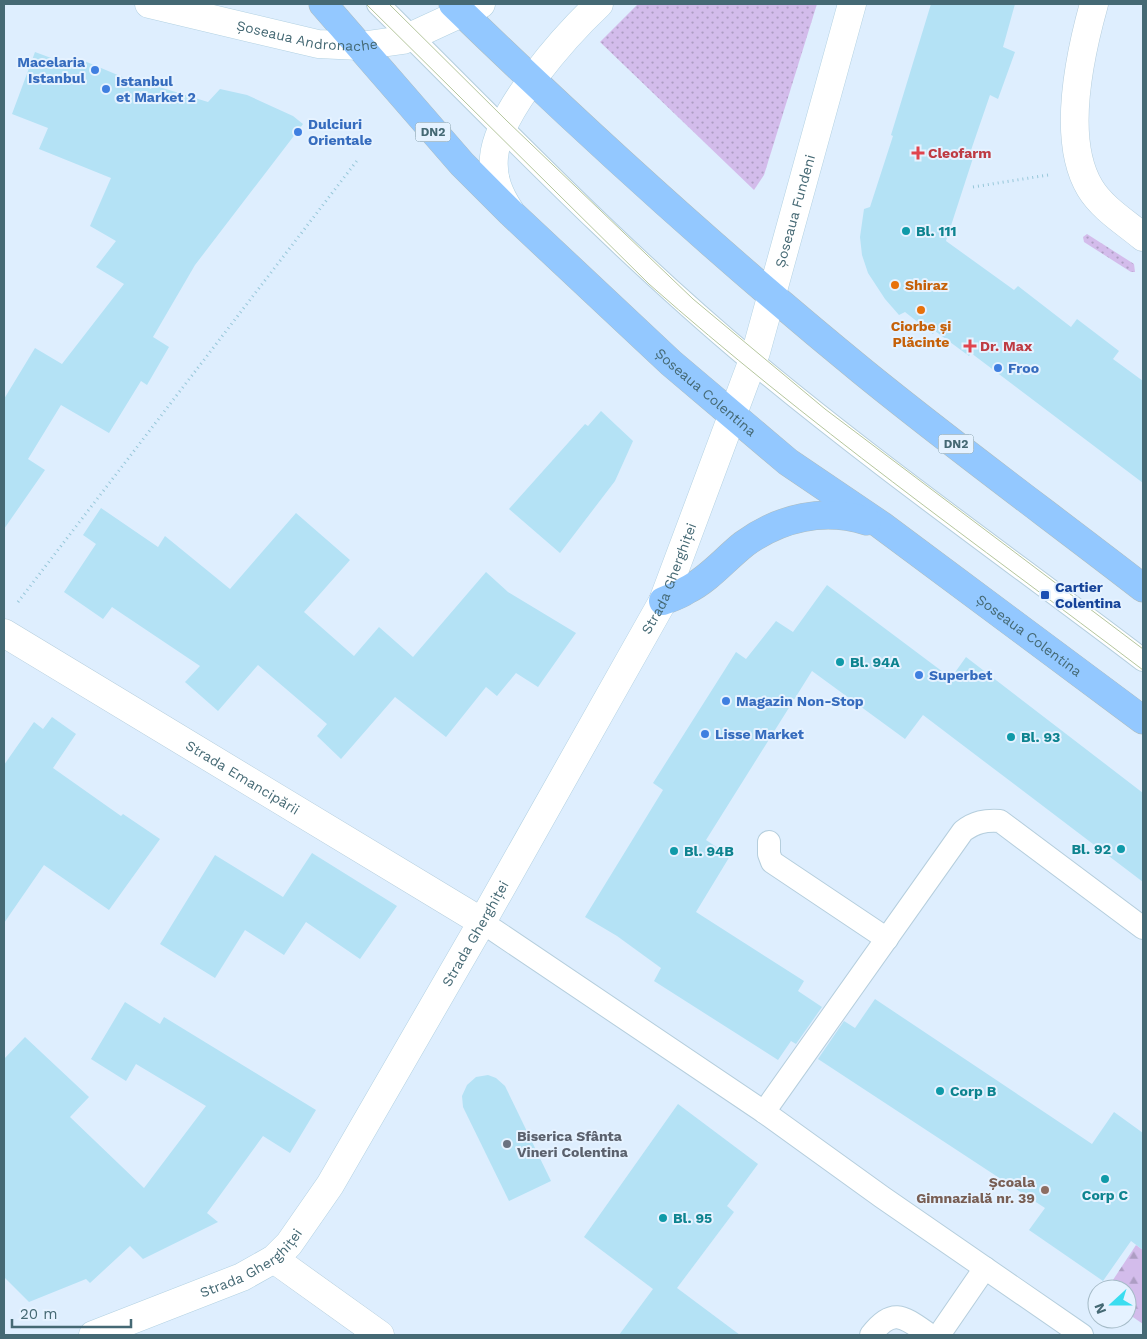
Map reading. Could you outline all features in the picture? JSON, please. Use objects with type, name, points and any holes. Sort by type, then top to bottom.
[{"type":"main road","name":"Șoseaua Andronache","points":[[149,4],[311,42],[360,46],[390,43],[412,37],[465,7]]},
{"type":"main road","name":"Șoseaua Colentina","points":[[323,4],[424,122],[511,213],[671,363],[788,462],[881,525],[1143,720]]},
{"type":"main road","points":[[511,213],[497,189],[494,168],[495,150],[503,128],[532,80],[564,39],[599,4]]},
{"type":"main road","name":"Șoseaua Fundeni","points":[[733,416],[772,296],[852,4]]},
{"type":"main road","points":[[1094,4],[1080,64],[1077,97],[1076,134],[1081,170],[1090,189],[1101,202],[1143,237]]},
{"type":"main road","name":"DN2","points":[[465,7],[532,80],[772,296],[866,374],[1143,588]]},
{"type":"main road","name":"Strada Gherghiței","points":[[93,1335],[242,1277],[274,1260],[302,1228],[330,1186],[482,922],[663,601],[733,416]]},
{"type":"main road","points":[[663,601],[688,590],[724,564],[744,545],[785,523],[806,516],[829,513],[852,516],[881,525]]},
{"type":"main road","name":"Strada Emancipării","points":[[4,633],[482,922]]},
{"type":"main road","points":[[274,1260],[380,1335]]},
{"type":"lane","points":[[378,4],[681,300],[752,361],[856,444],[1143,660]]},
{"type":"lane","points":[[764,1112],[964,831],[978,822],[988,820],[1000,821],[1143,928]]},
{"type":"lane","points":[[769,842],[769,854],[772,862],[887,940]]},
{"type":"lane","points":[[482,922],[764,1112],[882,1197],[1082,1335]]},
{"type":"lane","points":[[939,1335],[985,1268]]},
{"type":"lane","points":[[871,1335],[883,1320],[898,1316],[907,1318],[930,1335]]},
{"type":"path","points":[[16,605],[359,158]]},
{"type":"path","points":[[973,187],[1081,170]]},
{"type":"green space","points":[[638,4],[817,4],[764,175],[754,190],[600,42]]},
{"type":"green space","points":[[1087,234],[1134,264],[1135,272],[1131,272],[1084,242],[1083,237]]},
{"type":"green space","points":[[1136,1245],[1143,1250],[1143,1324],[1137,1320],[1137,1279],[1114,1279]]},
{"type":"building","name":"Bl. 111","points":[[931,4],[1015,4],[1003,47],[1015,52],[998,99],[990,95],[969,156],[973,158],[946,241],[1014,290],[1018,286],[1071,327],[1077,319],[1119,351],[1113,359],[1143,381],[1143,483],[971,353],[969,356],[935,331],[933,334],[905,312],[899,315],[885,299],[868,273],[862,255],[860,237],[864,209],[870,207],[893,136],[891,135]]},
{"type":"building","points":[[35,52],[78,68],[82,60],[151,89],[153,85],[208,102],[220,89],[247,95],[293,116],[303,124],[195,265],[153,337],[169,347],[147,385],[141,381],[109,433],[61,405],[28,459],[45,470],[4,529],[4,399],[35,348],[62,364],[124,284],[96,267],[116,241],[90,226],[111,178],[39,149],[48,128],[12,114]]},
{"type":"building","points":[[601,411],[633,441],[615,481],[560,553],[509,509],[585,424],[588,426]]},
{"type":"building","points":[[101,508],[158,547],[165,536],[230,589],[296,513],[350,560],[304,612],[354,656],[379,627],[413,657],[486,572],[508,592],[576,633],[538,687],[516,673],[497,696],[486,687],[446,737],[395,697],[341,759],[317,736],[327,724],[258,665],[218,711],[185,682],[200,666],[112,607],[103,619],[64,592],[96,544],[83,535]]},
{"type":"building","points":[[827,585],[951,678],[966,657],[1143,793],[1143,882],[923,715],[905,739],[812,671],[706,840],[730,856],[696,912],[804,981],[798,991],[822,1007],[796,1044],[791,1041],[778,1060],[654,981],[661,968],[617,936],[585,917],[663,790],[653,783],[736,652],[746,659],[776,621],[793,632]]},
{"type":"building","points":[[52,717],[76,734],[53,768],[121,816],[123,814],[160,839],[109,910],[44,865],[4,923],[4,765],[34,722],[43,729]]},
{"type":"building","points":[[312,853],[397,906],[360,959],[306,922],[284,955],[245,930],[215,978],[160,944],[215,855],[283,897]]},
{"type":"building","name":"Corp B","points":[[875,999],[1092,1144],[1114,1112],[1143,1133],[1143,1250],[1131,1241],[1104,1279],[1100,1279],[1029,1230],[1045,1208],[818,1059],[844,1021],[855,1028]]},
{"type":"building","points":[[125,1002],[160,1024],[164,1017],[316,1110],[290,1153],[263,1136],[207,1213],[218,1222],[143,1259],[130,1246],[90,1283],[86,1279],[29,1302],[4,1277],[4,1059],[25,1037],[89,1097],[70,1117],[144,1188],[206,1106],[136,1064],[126,1081],[91,1059]]},
{"type":"building","name":"Biserica Sfânta Vineri Colentina","points":[[488,1075],[496,1078],[505,1086],[551,1181],[509,1201],[463,1107],[462,1096],[467,1085],[476,1077]]},
{"type":"building","name":"Bl. 95","points":[[678,1104],[758,1164],[727,1206],[734,1212],[677,1288],[740,1335],[619,1335],[653,1289],[584,1237]]},
{"type":"tram line","points":[[366,4],[649,284],[708,335],[893,482],[1143,670]]},
{"type":"tram line","points":[[389,4],[507,121],[693,299],[825,409],[1143,649]]},
{"type":"place","name":"Macelaria Istanbul","points":[[95,70]]},
{"type":"place","name":"Istanbul et Market 2","points":[[106,89]]},
{"type":"place","name":"Dulciuri Orientale","points":[[298,132]]},
{"type":"place","name":"Cleofarm","points":[[918,153]]},
{"type":"place","name":"Bl. 111","points":[[906,231]]},
{"type":"place","name":"Shiraz","points":[[895,285]]},
{"type":"place","name":"Ciorbe și Plăcinte","points":[[921,310]]},
{"type":"place","name":"Dr. Max","points":[[970,346]]},
{"type":"place","name":"Froo","points":[[998,368]]},
{"type":"place","name":"Cartier Colentina","points":[[1045,595]]},
{"type":"place","name":"Bl. 94A","points":[[840,662]]},
{"type":"place","name":"Superbet","points":[[919,675]]},
{"type":"place","name":"Magazin Non-Stop","points":[[726,701]]},
{"type":"place","name":"Lisse Market","points":[[705,734]]},
{"type":"place","name":"Bl. 93","points":[[1011,737]]},
{"type":"place","name":"Bl. 92","points":[[1121,849]]},
{"type":"place","name":"Bl. 94B","points":[[674,851]]},
{"type":"place","name":"Corp B","points":[[940,1091]]},
{"type":"place","name":"Biserica Sfânta Vineri Colentina","points":[[507,1144]]},
{"type":"place","name":"Corp C","points":[[1105,1179]]},
{"type":"place","name":"Școala Gimnazială nr. 39","points":[[1045,1190]]},
{"type":"place","name":"Bl. 95","points":[[663,1218]]}]
